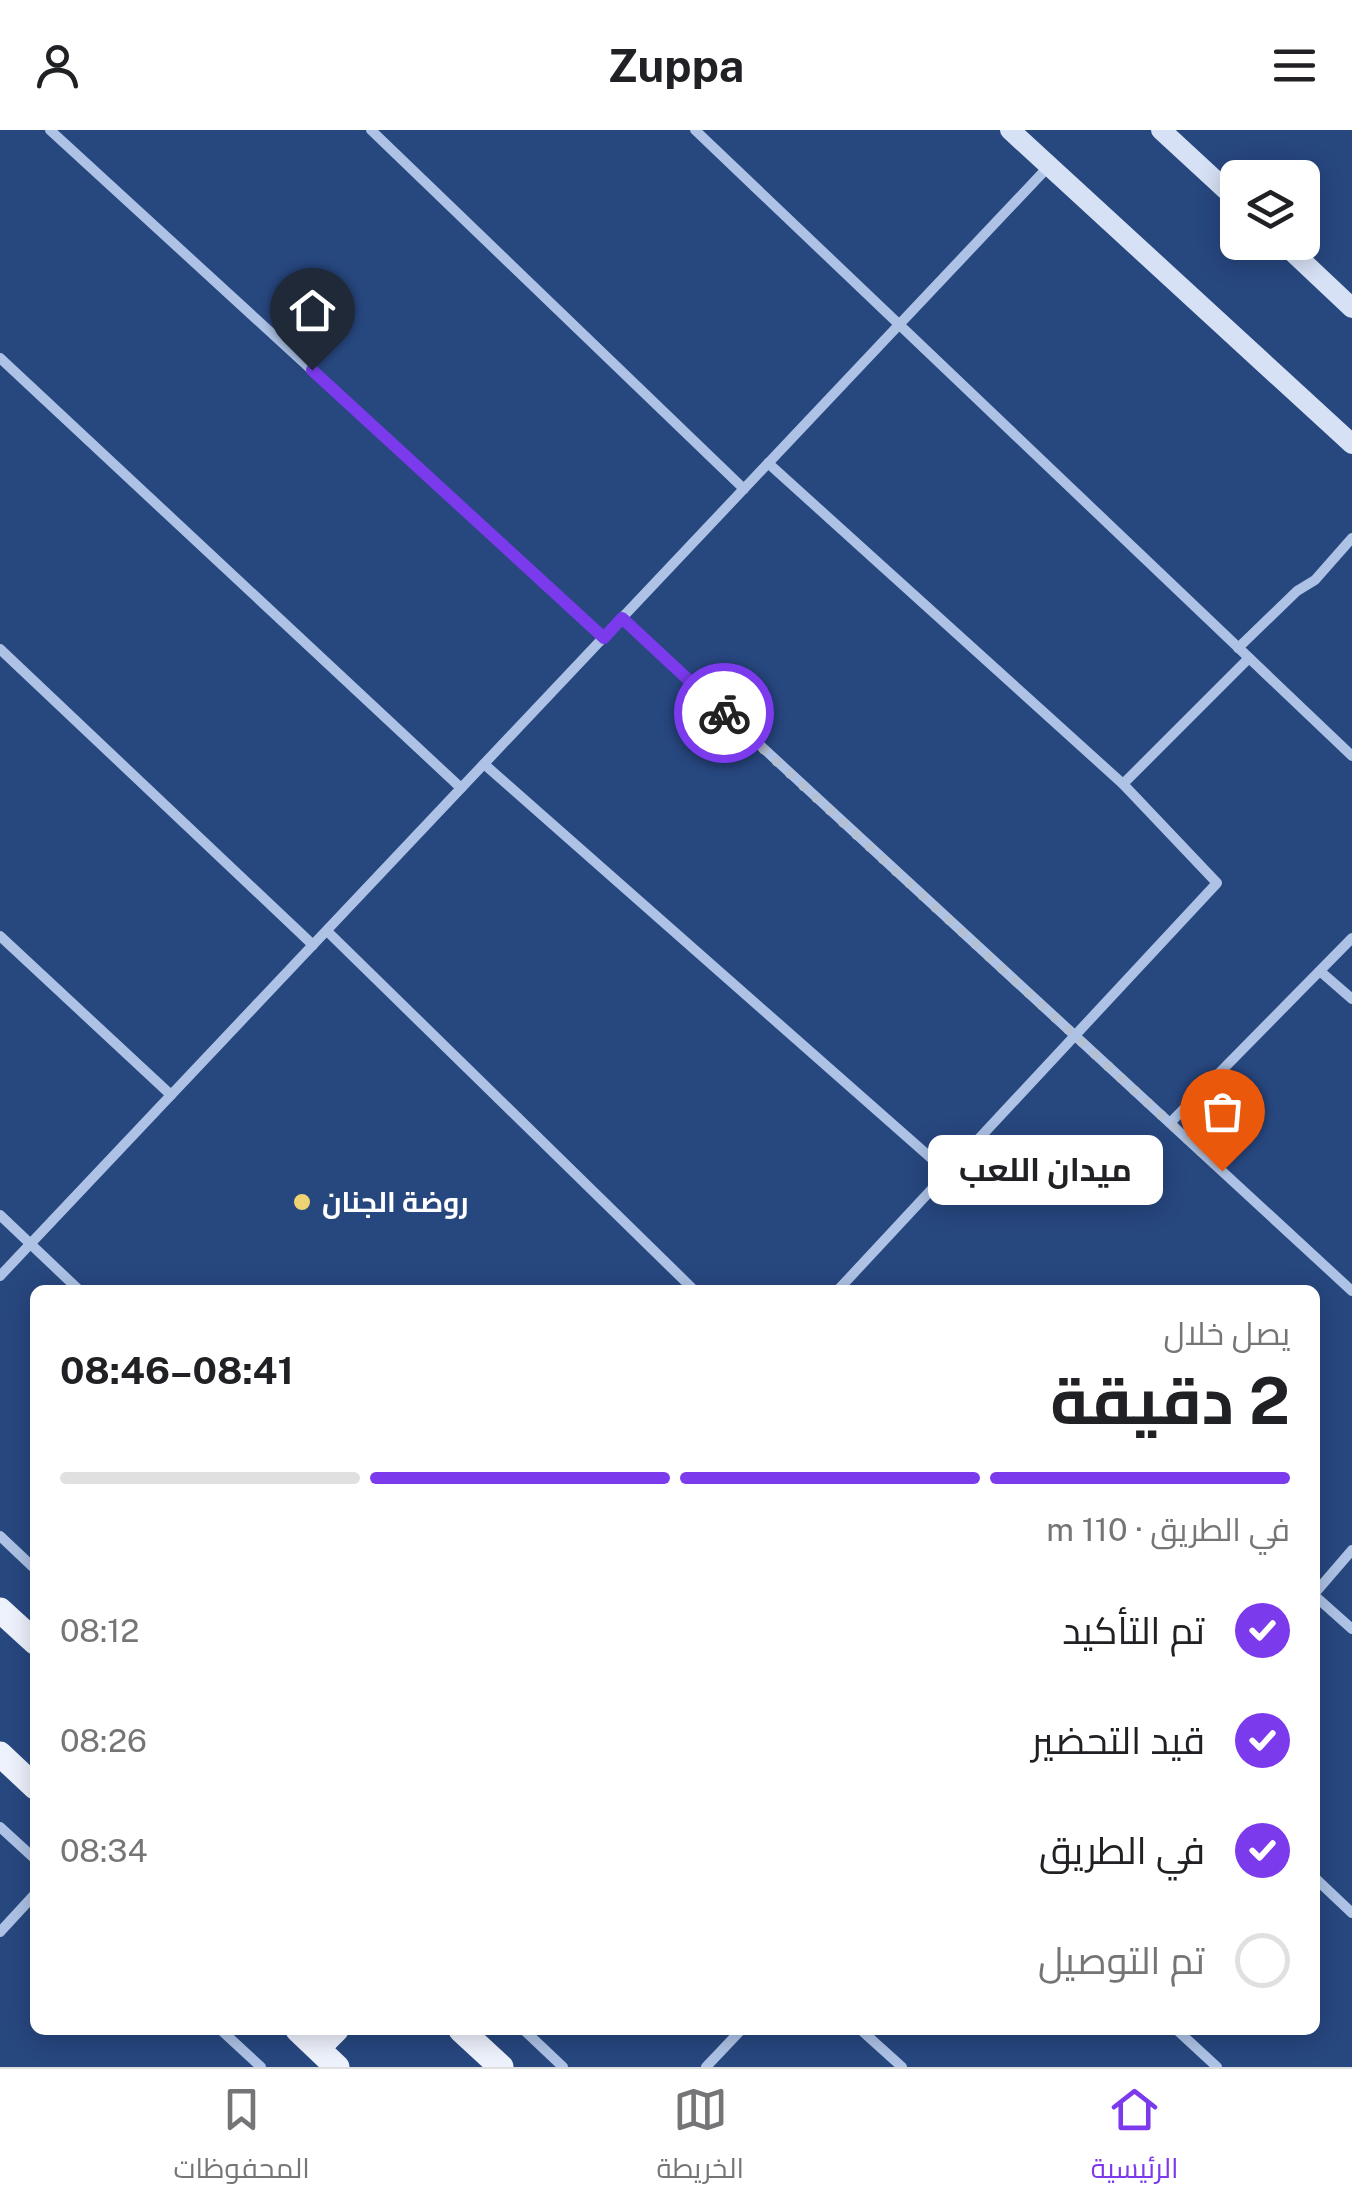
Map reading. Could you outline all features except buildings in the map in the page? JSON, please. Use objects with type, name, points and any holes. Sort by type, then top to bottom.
[{"type":"main road","points":[[0,1610],[30,1637]]},
{"type":"main road","points":[[0,1754],[30,1782]]},
{"type":"main road","points":[[466,2035],[500,2067]]},
{"type":"main road","points":[[327,2039],[338,2067]]},
{"type":"street","points":[[50,130],[604,638]]},
{"type":"street","points":[[371,130],[744,489]]},
{"type":"street","points":[[694,130],[1352,756]]},
{"type":"street","points":[[1010,130],[1352,444]]},
{"type":"street","points":[[1161,130],[1220,184]]},
{"type":"street","points":[[0,1276],[1049,166]]},
{"type":"street","points":[[1301,260],[1352,308]]},
{"type":"street","points":[[0,358],[462,788]]},
{"type":"street","points":[[768,464],[1122,784],[1217,883],[843,1285]]},
{"type":"street","points":[[1238,648],[1297,591],[1315,580],[1352,538]]},
{"type":"street","points":[[622,618],[1352,1291]]},
{"type":"street","points":[[0,649],[313,945]]},
{"type":"street","points":[[1122,784],[1249,658]]},
{"type":"street","points":[[484,764],[948,1172]]},
{"type":"street","points":[[327,931],[689,1285]]},
{"type":"street","points":[[0,936],[171,1095]]},
{"type":"street","points":[[1170,1123],[1352,938]]},
{"type":"street","points":[[1321,972],[1352,999]]},
{"type":"street","points":[[0,1215],[74,1285]]},
{"type":"street","points":[[0,1536],[30,1564]]},
{"type":"street","points":[[1320,1588],[1352,1550]]},
{"type":"street","points":[[1320,1599],[1352,1628]]},
{"type":"street","points":[[0,1826],[30,1854]]},
{"type":"street","points":[[1320,1883],[1352,1914]]},
{"type":"street","points":[[0,1932],[30,1899]]},
{"type":"street","points":[[226,2035],[261,2067]]},
{"type":"street","points":[[529,2035],[563,2067]]},
{"type":"street","points":[[706,2067],[737,2035]]},
{"type":"street","points":[[867,2035],[902,2067]]},
{"type":"street","points":[[1182,2035],[1217,2067]]},
{"type":"way so far","points":[[724,713],[1222,1171]]},
{"type":"place","name":"ميدان اللعب","points":[[1222,1171]]},
{"type":"place","name":"روضة الجنان","points":[[302,1202]]},
{"type":"route","points":[[312,370],[604,638],[622,618],[724,713]]}]
